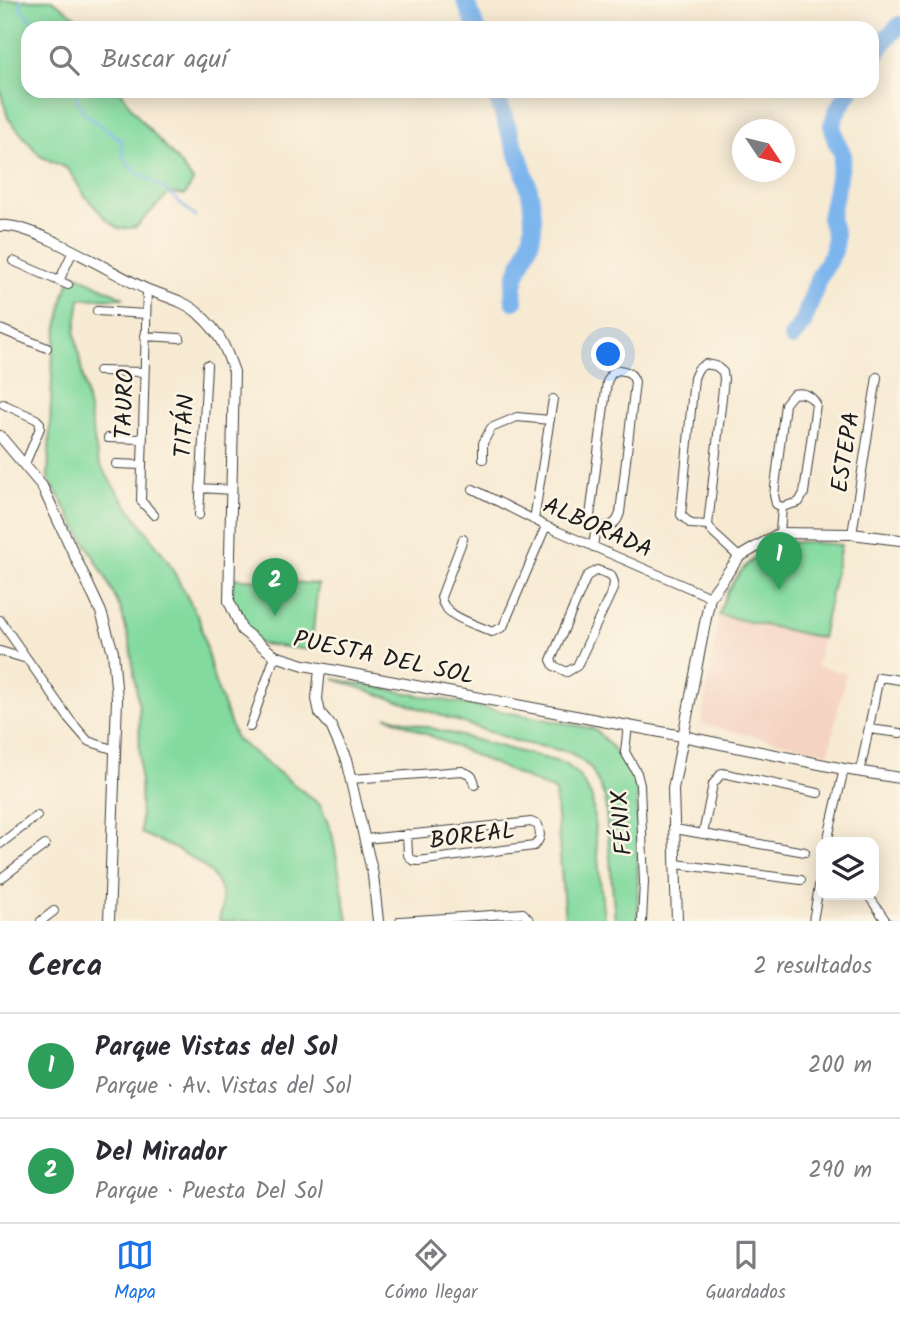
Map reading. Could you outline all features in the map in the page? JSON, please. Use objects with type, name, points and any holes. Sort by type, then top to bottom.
[{"type":"street","name":"PUESTA DEL SOL","points":[[0,226],[8,225],[49,239],[197,312],[222,338],[234,372],[229,601],[242,630],[275,656],[320,669],[899,779]]},
{"type":"street","points":[[59,281],[73,251]]},
{"type":"street","points":[[13,261],[68,285]]},
{"type":"street","name":"TAURO","points":[[147,289],[141,500],[154,515]]},
{"type":"street","points":[[97,312],[146,314]]},
{"type":"street","points":[[2,332],[47,348]]},
{"type":"street","points":[[145,336],[180,338]]},
{"type":"street","points":[[708,525],[691,524],[681,515],[694,378],[698,369],[705,364],[716,366],[723,372],[724,379],[708,525],[739,558]]},
{"type":"street","name":"TITÁN","points":[[199,515],[207,365]]},
{"type":"street","points":[[618,370],[632,374],[635,382],[620,513],[614,524],[608,527],[596,526],[592,524],[590,516],[607,382],[611,374],[618,370]]},
{"type":"street","points":[[99,371],[144,372]]},
{"type":"street","name":"ESTEPA","points":[[852,534],[877,377]]},
{"type":"street","points":[[799,393],[809,395],[816,404],[804,493],[799,502],[782,507],[776,504],[774,495],[785,404],[793,394],[799,393]]},
{"type":"street","points":[[534,520],[553,399]]},
{"type":"street","points":[[2,404],[40,423],[25,464]]},
{"type":"street","points":[[482,459],[484,443],[491,428],[517,417],[550,420]]},
{"type":"street","points":[[0,436],[42,486],[102,611],[113,652],[117,699],[109,921]]},
{"type":"street","points":[[108,438],[142,439]]},
{"type":"street","points":[[116,464],[142,466]]},
{"type":"street","name":"TITÁN","points":[[200,488],[232,490]]},
{"type":"street","name":"ALBORADA","points":[[473,489],[545,526],[710,597]]},
{"type":"street","points":[[780,533],[782,507]]},
{"type":"street","points":[[463,539],[442,597],[442,606],[492,632],[503,627],[545,526]]},
{"type":"street","points":[[593,547],[596,526]]},
{"type":"street","points":[[677,921],[673,789],[710,597],[739,558],[780,533],[852,534],[900,540]]},
{"type":"street","points":[[604,571],[611,554]]},
{"type":"street","name":"ALBORADA","points":[[591,571],[604,571],[611,575],[613,589],[577,666],[567,672],[554,666],[551,660],[587,576],[591,571]]},
{"type":"street","points":[[0,620],[70,720],[88,741],[115,750]]},
{"type":"street","points":[[0,652],[27,659]]},
{"type":"street","points":[[250,727],[275,656]]},
{"type":"street","points":[[320,669],[317,699],[320,713],[341,743],[366,839],[378,921]]},
{"type":"street","points":[[860,772],[879,677],[900,680]]},
{"type":"street","name":"FÉNIX","points":[[628,726],[625,752],[640,785],[644,882],[642,921]]},
{"type":"street","points":[[869,729],[900,733]]},
{"type":"street","points":[[830,837],[844,769]]},
{"type":"street","points":[[351,779],[462,771],[474,779],[475,785]]},
{"type":"street","points":[[703,834],[713,784],[722,773],[818,793]]},
{"type":"street","points":[[0,844],[37,816]]},
{"type":"street","name":"BOREAL","points":[[366,839],[407,834],[531,822],[538,825],[540,833],[539,841],[534,846],[418,861],[412,860],[408,855],[407,834]]},
{"type":"street","points":[[675,829],[805,852]]},
{"type":"street","points":[[0,879],[45,845]]},
{"type":"street","points":[[676,864],[802,880]]},
{"type":"street","points":[[813,921],[817,900]]},
{"type":"street","points":[[871,900],[886,921]]},
{"type":"street","points":[[41,921],[54,911]]},
{"type":"street","points":[[400,921],[523,913],[530,921]]},
{"type":"shaded area","points":[[719,615],[822,638],[817,666],[846,673],[829,753],[701,724]]},
{"type":"green space","points":[[0,0],[52,0],[79,21],[21,21],[21,98],[125,98],[193,181],[185,195],[169,193],[136,227],[119,229],[85,196],[68,169],[40,156],[8,118],[0,89]]},
{"type":"green space","points":[[73,273],[124,298],[80,299],[75,333],[98,461],[168,561],[199,619],[214,680],[236,739],[320,805],[332,833],[348,921],[219,921],[222,899],[219,886],[212,875],[191,857],[141,833],[139,708],[130,644],[121,610],[106,578],[48,478],[53,352],[64,296]]},
{"type":"green space","points":[[807,542],[841,545],[822,638],[719,615],[733,582],[757,556],[779,545]]},
{"type":"green space","points":[[229,578],[318,584],[311,650],[260,644],[242,630],[229,601]]},
{"type":"green space","points":[[334,679],[594,729],[619,756],[637,789],[638,921],[615,921],[605,797],[591,768],[569,752],[519,742]]},
{"type":"green space","points":[[386,716],[566,764],[581,778],[592,798],[604,921],[565,921],[555,791]]},
{"type":"waterway","points":[[21,0],[21,10],[33,21]]},
{"type":"waterway","points":[[465,0],[473,21]]},
{"type":"waterway","points":[[879,49],[900,25]]},
{"type":"waterway","points":[[77,98],[84,113],[121,140],[123,155],[131,168],[163,188],[196,217]]},
{"type":"waterway","points":[[498,98],[525,175],[532,209],[532,237],[515,282],[514,301]]},
{"type":"waterway","points":[[792,337],[803,323],[819,277],[834,251],[835,234],[830,218],[843,155],[832,125],[845,98]]},
{"type":"place","name":"Parque Vistas del Sol","points":[[779,590]]},
{"type":"place","name":"Del Mirador","points":[[275,616]]}]
